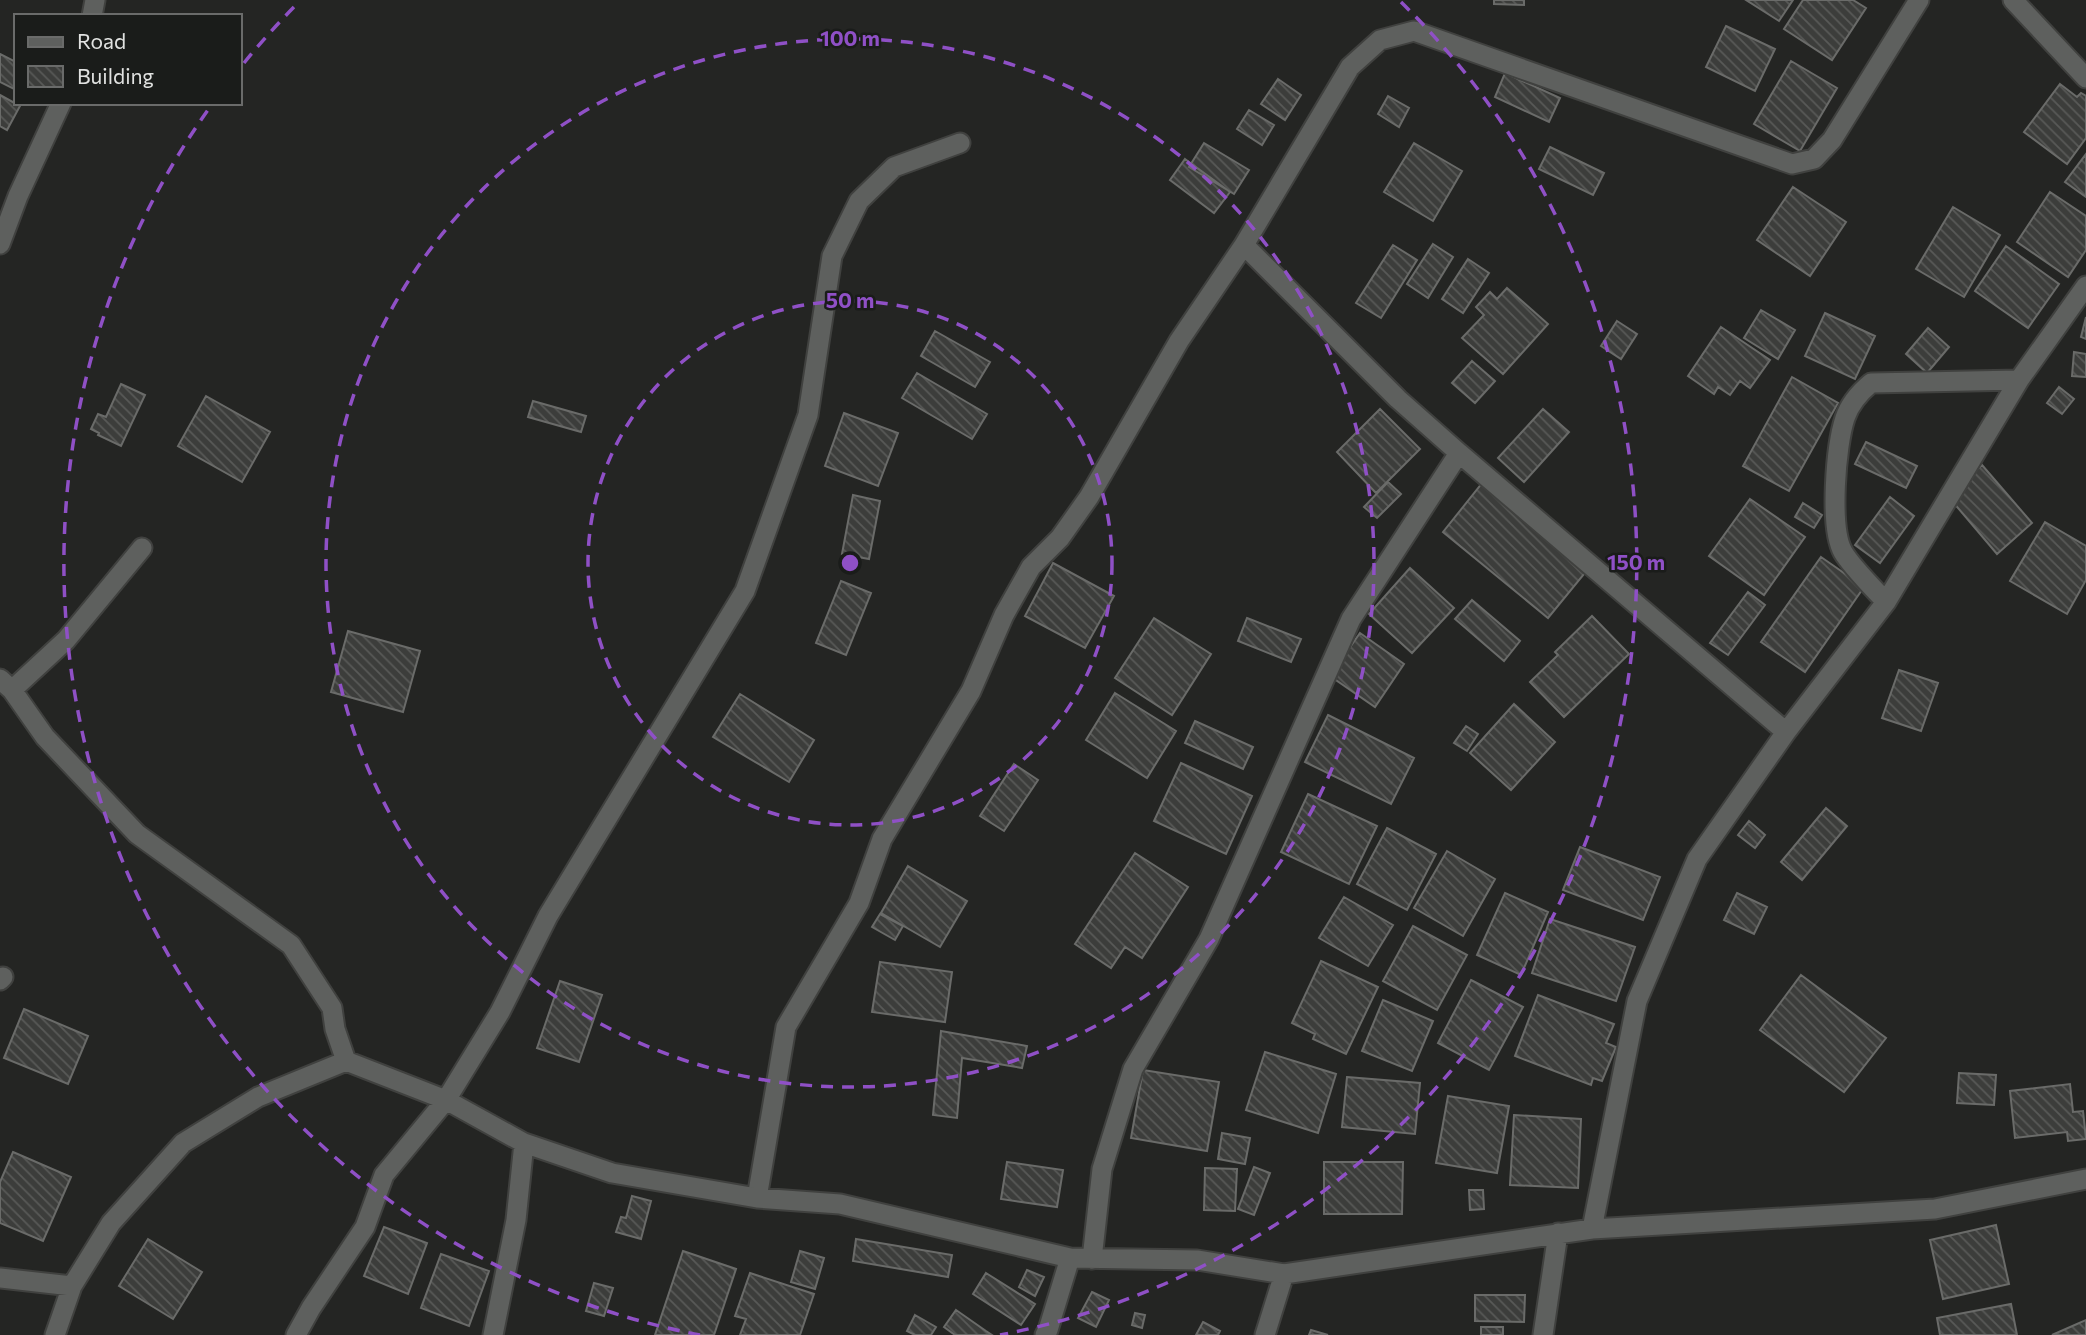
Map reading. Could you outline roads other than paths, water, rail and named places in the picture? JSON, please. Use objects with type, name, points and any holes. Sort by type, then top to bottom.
[{"type":"street","points":[[757,1198],[786,1027],[859,904],[882,839],[971,691],[1004,615],[1031,568],[1060,538],[1089,497],[1179,341],[1244,245],[1350,67],[1380,40],[1414,31],[1791,164],[1814,159],[1832,139],[1919,0]]},
{"type":"street","points":[[2013,0],[2086,78]]},
{"type":"street","points":[[0,244],[18,196],[60,105]]},
{"type":"street","points":[[296,1335],[365,1227],[384,1175],[446,1100],[500,1012],[548,916],[746,591],[808,415],[832,256],[859,201],[894,167],[960,143]]},
{"type":"street","points":[[1244,245],[1398,399],[1786,732]]},
{"type":"street","points":[[1592,1229],[1637,1001],[1697,859],[1786,732],[1885,603],[2019,380],[2086,286]]},
{"type":"street","points":[[1885,603],[1842,552],[1835,518],[1836,472],[1845,418],[1856,396],[1871,383],[2019,380]]},
{"type":"street","points":[[1092,1259],[1102,1169],[1133,1069],[1209,939],[1350,619],[1459,453]]},
{"type":"street","points":[[142,548],[66,640],[6,685],[45,737],[137,834],[291,945],[332,1007],[335,1029],[346,1061]]},
{"type":"street","points":[[55,1335],[72,1286],[111,1223],[183,1143],[258,1097],[346,1061],[446,1100],[524,1143],[612,1173],[757,1198],[840,1204],[1070,1258],[1197,1260],[1284,1274],[1592,1229],[1935,1209],[2086,1179]]},
{"type":"street","points":[[493,1335],[516,1220],[524,1143]]},
{"type":"street","points":[[1543,1335],[1558,1233]]},
{"type":"street","points":[[1045,1335],[1070,1258]]},
{"type":"street","points":[[1265,1335],[1284,1274]]},
{"type":"street","points":[[0,1278],[72,1286]]}]
